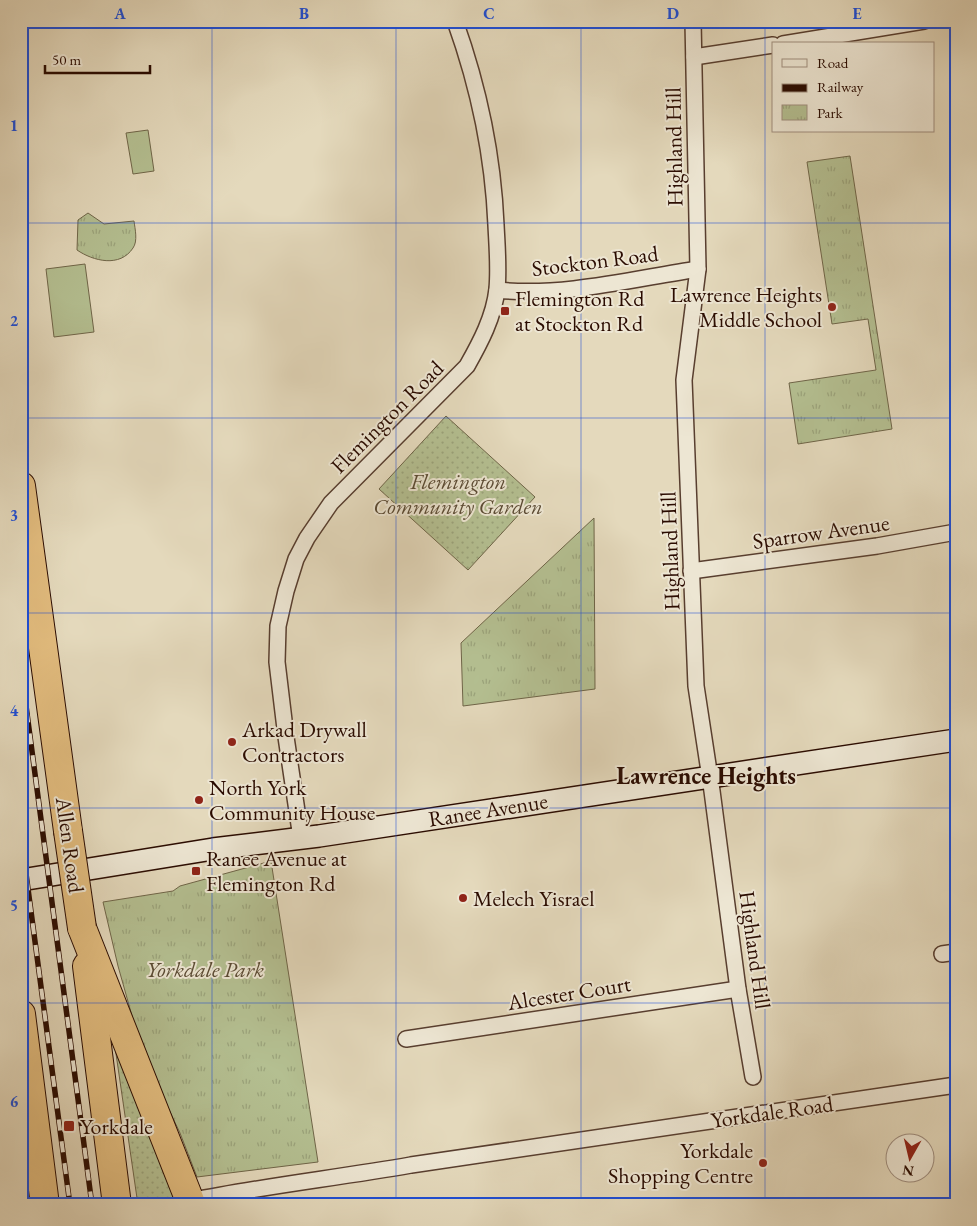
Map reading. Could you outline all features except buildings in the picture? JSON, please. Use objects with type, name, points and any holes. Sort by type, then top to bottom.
[{"type":"highway","name":"Allen Road","points":[[21,486],[82,928],[117,1205]]},
{"type":"highway","points":[[82,928],[190,1204]]},
{"type":"highway","points":[[21,1014],[42,1174],[44,1205]]},
{"type":"street","name":"Flemington Road","points":[[302,838],[286,737],[277,662],[278,626],[296,559],[307,538],[331,503],[467,366],[482,340],[497,290],[496,233],[490,157],[474,78],[455,21]]},
{"type":"street","name":"Highland Hill","points":[[693,21],[698,269],[684,380],[696,686],[738,989],[753,1076]]},
{"type":"street","points":[[795,42],[924,21]]},
{"type":"street","points":[[694,58],[772,45]]},
{"type":"street","name":"Stockton Road","points":[[497,290],[518,292],[558,291],[698,269]]},
{"type":"street","name":"Sparrow Avenue","points":[[691,572],[877,546],[956,532]]},
{"type":"street","name":"Ranee Avenue","points":[[21,880],[213,849],[302,838],[956,740]]},
{"type":"street","name":"Alcester Court","points":[[406,1039],[738,989]]},
{"type":"street","name":"Yorkdale Road","points":[[190,1204],[269,1186],[956,1085]]},
{"type":"green space","points":[[148,130],[154,171],[133,174],[126,133]]},
{"type":"green space","points":[[850,156],[892,429],[798,444],[789,383],[876,370],[868,319],[832,324],[807,162]]},
{"type":"green space","points":[[88,213],[104,224],[134,221],[135,242],[128,254],[121,258],[106,261],[83,254],[77,250],[78,220]]},
{"type":"green space","points":[[85,264],[94,332],[54,337],[46,269]]},
{"type":"green space","name":"Flemington Community Garden","points":[[446,416],[535,497],[468,570],[379,489]]},
{"type":"green space","points":[[594,518],[595,689],[463,706],[461,643]]},
{"type":"green space","name":"Yorkdale Park","points":[[271,861],[318,1162],[197,1177],[180,1133],[143,1055],[118,966],[103,902],[173,891],[180,886]]},
{"type":"green space","points":[[114,1040],[180,1205],[138,1205]]},
{"type":"railway","points":[[21,668],[92,1205]]},
{"type":"railway","points":[[21,836],[70,1205]]},
{"type":"place","name":"Lawrence Heights Middle School","points":[[832,307]]},
{"type":"place","name":"Flemington Rd at Stockton Rd","points":[[505,311]]},
{"type":"place","name":"Arkad Drywall Contractors","points":[[232,742]]},
{"type":"place","name":"North York Community House","points":[[199,800]]},
{"type":"place","name":"Ranee Avenue at Flemington Rd","points":[[196,871]]},
{"type":"place","name":"Melech Yisrael","points":[[463,898]]},
{"type":"place","name":"Yorkdale","points":[[69,1126]]},
{"type":"place","name":"Yorkdale Shopping Centre","points":[[763,1163]]},
{"type":"district","name":"Lawrence Heights","points":[[706,775]]}]
